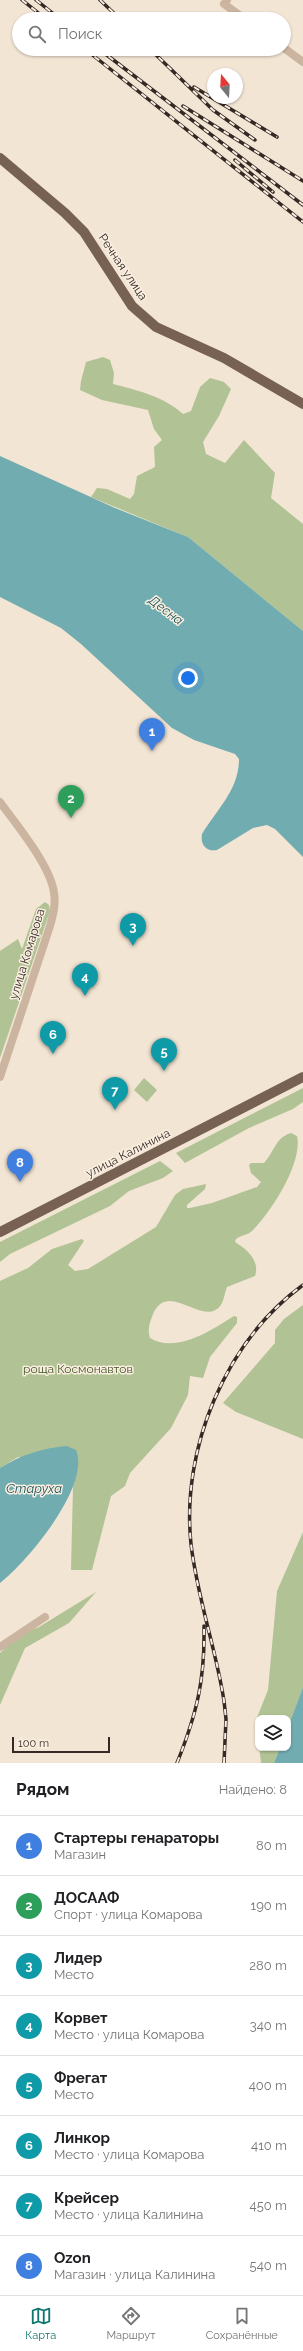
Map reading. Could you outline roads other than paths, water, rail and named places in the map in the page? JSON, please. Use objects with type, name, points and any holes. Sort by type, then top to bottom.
[{"type":"main road","name":"Речная улица","points":[[0,158],[65,213],[84,232],[128,300],[156,327],[224,358],[303,404]]},
{"type":"main road","name":"улица Калинина","points":[[0,1232],[303,1077]]},
{"type":"main road","name":"улица Калинина","points":[[268,1096],[303,1081]]},
{"type":"street","points":[[226,2],[237,12]]},
{"type":"street","points":[[291,53],[303,62]]},
{"type":"street","name":"улица Комарова","points":[[0,802],[29,842],[45,868],[54,891],[54,907],[50,926],[0,1077]]},
{"type":"street","points":[[0,1647],[44,1617]]},
{"type":"water","name":"Десна","points":[[0,456],[115,508],[188,537],[303,631],[303,857],[275,829],[267,825],[253,828],[217,850],[207,849],[202,841],[202,834],[231,790],[238,770],[239,759],[235,754],[194,740],[172,728],[81,644],[61,628],[0,597]]},
{"type":"water","name":"Старуха","points":[[67,1446],[76,1450],[78,1465],[74,1483],[66,1502],[40,1541],[12,1573],[0,1583],[0,1468],[16,1459],[32,1453],[49,1448]]},
{"type":"water","points":[[303,1687],[303,1763],[274,1763],[279,1751],[291,1751],[291,1719]]},
{"type":"railway","points":[[22,0],[37,12]]},
{"type":"railway","points":[[36,0],[51,12]]},
{"type":"railway","points":[[100,0],[113,12]]},
{"type":"railway","points":[[94,56],[303,222]]},
{"type":"railway","points":[[108,56],[303,205]]},
{"type":"railway","points":[[157,56],[213,110],[255,140]]},
{"type":"railway","points":[[194,87],[277,137]]},
{"type":"railway","points":[[183,106],[303,181]]},
{"type":"railway","points":[[235,160],[273,192]]},
{"type":"railway","points":[[224,1763],[226,1719],[221,1681],[198,1584],[191,1544],[190,1508],[193,1471],[201,1435],[214,1400],[231,1367],[251,1336],[275,1309],[303,1285]]},
{"type":"railway","points":[[177,1763],[195,1712],[203,1663],[204,1626]]},
{"type":"place","name":"Стартеры генараторы","points":[[152,751]]},
{"type":"place","name":"ДОСААФ","points":[[71,818]]},
{"type":"place","name":"Лидер","points":[[133,946]]},
{"type":"place","name":"Корвет","points":[[85,996]]},
{"type":"place","name":"Линкор","points":[[53,1054]]},
{"type":"place","name":"Фрегат","points":[[164,1071]]},
{"type":"place","name":"Крейсер","points":[[115,1110]]},
{"type":"place","name":"Ozon","points":[[20,1182]]},
{"type":"park label","name":"роща Космонавтов","points":[[78,1369]]}]
